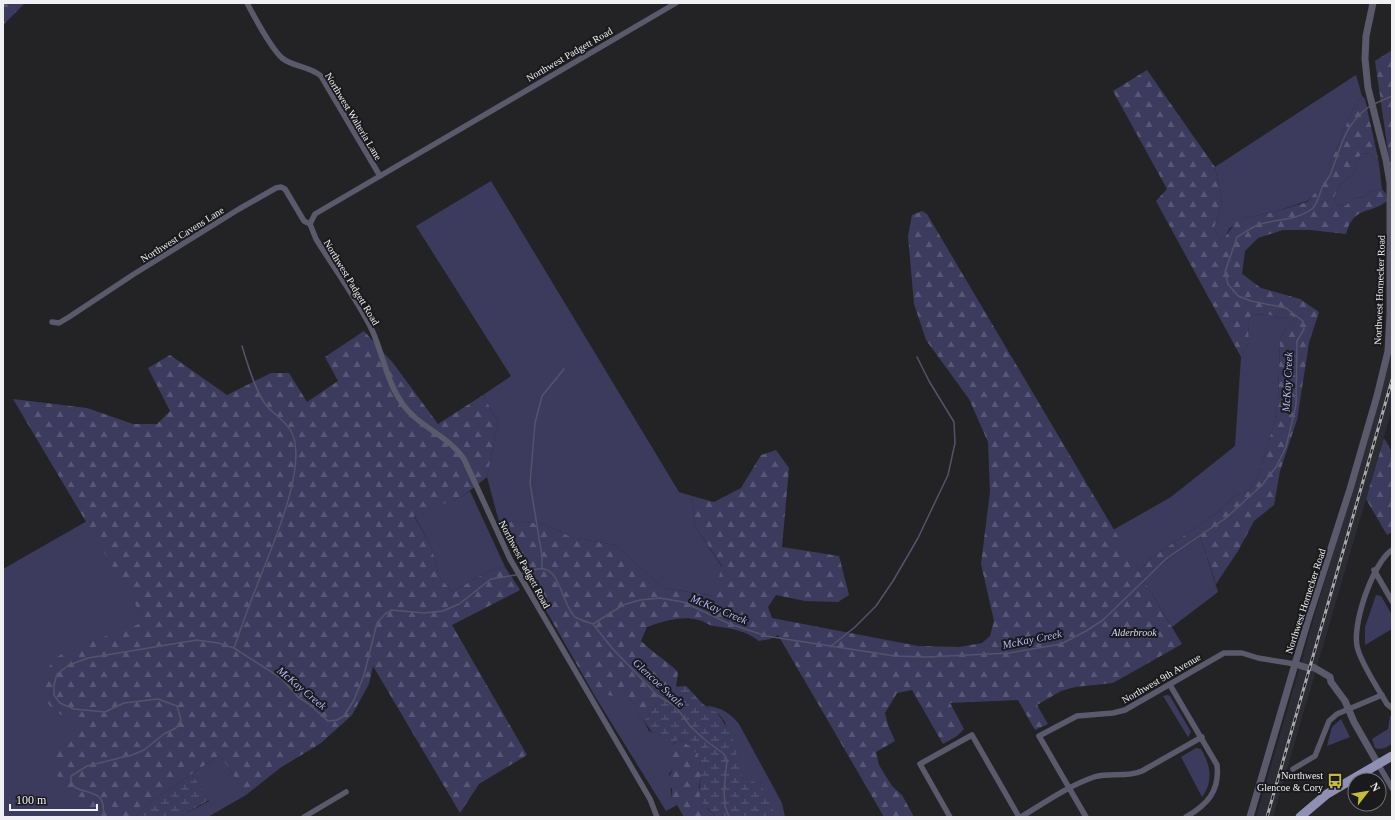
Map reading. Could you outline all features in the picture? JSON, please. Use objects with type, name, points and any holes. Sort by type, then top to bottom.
[{"type":"main road","points":[[1303,816],[1327,794],[1392,756]]},
{"type":"street","name":"Northwest Walteria Lane","points":[[246,3],[282,58],[313,70],[321,76],[380,176]]},
{"type":"street","name":"Northwest Padgett Road","points":[[657,817],[650,798],[510,559],[461,454],[447,441],[411,414],[398,396],[386,373],[370,327],[316,239],[310,224],[315,214],[676,3]]},
{"type":"street","name":"Northwest Hornecker Road","points":[[1250,817],[1295,664],[1350,489],[1377,396],[1388,351],[1390,320],[1390,195],[1388,170],[1369,92],[1365,67],[1365,47],[1373,3]]},
{"type":"street","name":"Northwest Cavens Lane","points":[[52,322],[59,323],[65,320],[134,274],[239,209],[276,188],[281,187],[285,189],[304,221],[310,224]]},
{"type":"street","points":[[1392,550],[1384,556],[1374,570],[1357,622],[1357,647],[1387,704],[1392,708]]},
{"type":"street","points":[[1374,570],[1392,601]]},
{"type":"street","name":"Northwest 9th Avenue","points":[[1069,788],[1039,736],[1078,716],[1113,713],[1125,710],[1224,653],[1242,653],[1258,658],[1295,664]]},
{"type":"street","points":[[1295,664],[1308,668],[1313,667],[1330,677],[1331,682],[1340,692],[1349,708],[1354,722],[1392,788]]},
{"type":"street","points":[[1170,685],[1202,737],[1217,765],[1215,786],[1205,804],[1186,817]]},
{"type":"street","points":[[1293,769],[1315,756],[1329,722],[1337,714],[1382,695]]},
{"type":"street","points":[[950,817],[920,764],[972,735],[1020,817],[1069,788],[1093,777],[1105,774],[1134,775],[1202,737]]},
{"type":"street","points":[[1069,788],[1086,817]]},
{"type":"street","points":[[304,817],[346,792]]},
{"type":"shaded area","points":[[1392,350],[1392,409],[1366,499],[1273,817],[1256,817]]},
{"type":"green space","points":[[3,3],[25,3],[3,25]]},
{"type":"green space","points":[[1392,50],[1392,179],[1375,61]]},
{"type":"green space","name":"Alderbrook","points":[[1147,70],[1215,167],[1222,203],[1214,228],[1220,239],[1224,238],[1237,221],[1307,202],[1316,192],[1337,148],[1354,106],[1362,96],[1365,99],[1379,163],[1371,154],[1364,153],[1356,159],[1354,173],[1343,181],[1334,197],[1337,205],[1345,206],[1355,197],[1364,198],[1371,191],[1382,189],[1386,194],[1387,201],[1375,208],[1363,212],[1353,219],[1346,234],[1310,230],[1283,230],[1258,238],[1245,251],[1242,274],[1261,288],[1300,299],[1319,312],[1309,343],[1297,420],[1280,471],[1274,505],[1254,521],[1238,551],[1216,584],[1200,536],[1143,579],[1182,644],[1113,683],[1075,687],[1061,691],[1037,705],[1048,724],[1035,730],[1018,700],[950,703],[964,729],[957,736],[943,744],[912,690],[897,693],[885,713],[888,725],[895,741],[876,752],[879,765],[892,786],[902,795],[914,817],[884,817],[778,635],[770,639],[759,641],[743,632],[713,626],[701,621],[686,618],[673,619],[647,627],[641,641],[678,672],[676,687],[672,687],[663,696],[644,721],[636,716],[636,706],[629,698],[621,702],[615,697],[609,695],[603,695],[596,698],[519,563],[499,522],[519,521],[547,525],[571,537],[615,545],[663,588],[714,596],[722,566],[695,526],[692,496],[714,502],[741,488],[761,455],[776,450],[789,468],[782,547],[839,556],[849,595],[838,602],[805,601],[776,595],[768,607],[772,618],[918,646],[959,647],[982,643],[990,636],[994,621],[981,564],[990,492],[988,442],[969,399],[926,340],[914,304],[908,236],[912,215],[922,211],[927,214],[1139,572],[1150,559],[1217,513],[1233,497],[1248,491],[1259,475],[1275,420],[1278,402],[1280,340],[1286,328],[1294,321],[1292,315],[1282,319],[1267,314],[1251,315],[1248,324],[1249,342],[1241,357],[1156,201],[1167,189],[1113,91]]},
{"type":"green space","points":[[1356,75],[1362,96],[1354,106],[1317,192],[1307,201],[1274,212],[1245,218],[1230,228],[1224,238],[1220,239],[1214,228],[1222,203],[1215,167]]},
{"type":"green space","points":[[1364,153],[1371,154],[1379,163],[1382,189],[1371,191],[1364,198],[1355,197],[1345,206],[1337,205],[1334,197],[1338,188],[1343,181],[1354,173],[1356,159]]},
{"type":"green space","points":[[491,181],[679,492],[692,496],[695,526],[722,567],[715,596],[663,588],[615,545],[571,537],[547,525],[519,521],[499,522],[487,477],[498,422],[483,395],[511,376],[416,226]]},
{"type":"green space","points":[[1267,314],[1282,319],[1292,315],[1294,322],[1286,328],[1280,340],[1278,402],[1275,420],[1259,475],[1248,491],[1233,497],[1217,513],[1150,559],[1139,572],[1113,530],[1171,497],[1235,446],[1241,357],[1249,342],[1248,324],[1251,315]]},
{"type":"green space","points":[[364,331],[393,363],[438,424],[483,395],[498,422],[487,477],[463,496],[414,516],[431,546],[439,576],[452,592],[487,572],[505,567],[520,590],[452,625],[527,755],[479,784],[460,813],[373,666],[369,684],[352,715],[321,743],[280,768],[246,795],[220,755],[149,803],[136,817],[92,817],[83,801],[59,784],[53,748],[75,738],[88,723],[61,715],[51,708],[44,692],[48,669],[54,660],[73,648],[145,621],[13,399],[87,408],[133,424],[157,424],[170,411],[148,368],[170,355],[227,395],[271,373],[289,373],[307,402],[338,381],[325,357]]},
{"type":"green space","points":[[1384,438],[1392,452],[1392,532],[1387,535],[1366,499]]},
{"type":"green space","points":[[470,491],[505,567],[487,572],[452,592],[439,576],[431,546],[414,515],[463,496]]},
{"type":"green space","points":[[87,521],[179,679],[97,817],[3,817],[3,569]]},
{"type":"green space","points":[[1200,536],[1218,592],[1172,627],[1143,579]]},
{"type":"green space","points":[[1376,595],[1381,596],[1392,615],[1392,629],[1365,645],[1365,627]]},
{"type":"green space","points":[[686,686],[704,705],[717,712],[729,730],[734,742],[741,775],[744,779],[762,787],[766,792],[772,803],[774,817],[716,817],[700,800],[701,765],[696,752],[679,739],[674,743],[666,743],[662,740],[661,736],[652,732],[644,721],[663,696],[672,687]]},
{"type":"green space","points":[[604,694],[629,698],[636,706],[636,716],[644,721],[649,731],[661,736],[666,743],[674,743],[670,751],[673,769],[669,774],[672,799],[677,805],[666,811],[596,698]]},
{"type":"green space","points":[[1163,696],[1170,696],[1191,732],[1188,737]]},
{"type":"green space","points":[[706,706],[725,711],[739,724],[782,803],[785,817],[774,817],[774,814],[748,780],[744,779],[740,774],[725,722],[717,712],[712,711]]},
{"type":"green space","points":[[1390,716],[1392,716],[1392,744],[1381,749],[1377,749],[1375,748],[1372,739],[1388,729]]},
{"type":"green space","points":[[1341,719],[1350,737],[1327,746],[1332,727]]},
{"type":"green space","points":[[679,739],[693,748],[699,756],[702,770],[699,787],[707,808],[716,817],[684,817],[672,799],[672,789],[666,782],[673,769],[667,764],[667,757],[674,744]]},
{"type":"green space","points":[[1196,748],[1201,749],[1207,761],[1209,773],[1208,785],[1202,797],[1181,757]]},
{"type":"green space","points":[[220,755],[246,795],[208,817],[179,817],[209,801],[192,774]]},
{"type":"green space","points":[[192,774],[209,800],[179,817],[136,817],[149,803]]},
{"type":"waterway","name":"McKay Creek","points":[[1374,104],[1392,96]]},
{"type":"waterway","name":"McKay Creek","points":[[520,574],[538,569],[549,571],[558,582],[567,605],[575,617],[593,624],[623,605],[640,600],[660,598],[683,602],[730,624],[766,636],[895,656],[927,657],[1009,653],[1061,644],[1086,631],[1103,620],[1167,558],[1226,518],[1262,485],[1276,467],[1286,447],[1296,405],[1297,341],[1304,329],[1303,321],[1286,308],[1251,301],[1238,296],[1228,284],[1225,272],[1237,237],[1258,225],[1295,217],[1313,208],[1317,203],[1323,186],[1330,175],[1344,137],[1354,121],[1370,106]]},
{"type":"waterway","points":[[234,648],[286,509],[292,486],[295,465],[295,446],[291,431],[262,399],[258,392],[242,346]]},
{"type":"waterway","points":[[830,647],[855,627],[876,606],[893,581],[918,538],[948,475],[955,443],[954,422],[929,381],[917,357]]},
{"type":"waterway","points":[[542,568],[542,556],[530,483],[535,423],[542,396],[564,369]]},
{"type":"waterway","name":"McKay Creek","points":[[103,817],[103,806],[100,798],[95,794],[76,788],[72,783],[71,776],[87,766],[132,755],[144,750],[164,734],[176,728],[181,720],[177,706],[158,699],[124,703],[105,712],[74,709],[60,703],[54,695],[54,685],[57,674],[69,665],[88,658],[197,640],[218,643],[234,648],[281,678],[298,697],[309,704],[328,721],[337,720],[344,716],[354,700],[364,675],[377,623],[385,614],[392,610],[424,613],[443,611],[459,604],[491,579],[516,575]]},
{"type":"waterway","name":"Glencoe Swale","points":[[593,624],[612,648],[657,695],[675,706],[691,727],[724,754],[727,760],[724,790],[725,806],[729,817]]},
{"type":"railway","points":[[1267,817],[1392,380]]},
{"type":"place","name":"Northwest Glencoe & Cory","points":[[1335,781]]}]
